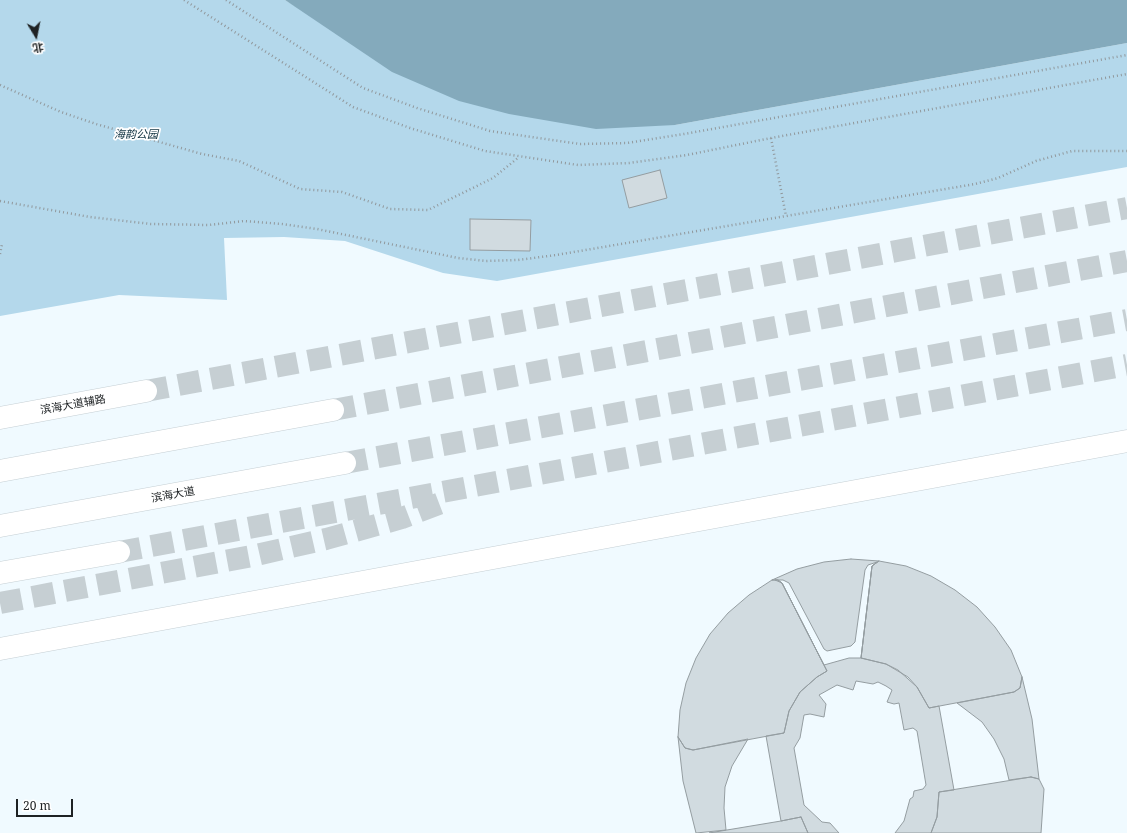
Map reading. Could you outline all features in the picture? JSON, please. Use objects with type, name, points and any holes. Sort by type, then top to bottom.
[{"type":"main road","name":"滨海大道辅路","points":[[0,418],[146,391]]},
{"type":"main road","points":[[0,471],[333,410]]},
{"type":"main road","points":[[0,649],[1127,441]]},
{"type":"main road","name":"滨海大道","points":[[0,526],[345,463]]},
{"type":"main road","points":[[0,573],[119,552]]},
{"type":"path","points":[[184,0],[353,107],[410,128],[485,152],[578,165],[629,163],[687,155],[772,138],[1127,74]]},
{"type":"path","points":[[226,0],[363,88],[417,108],[490,131],[580,144],[627,142],[684,134],[1127,55]]},
{"type":"path","points":[[0,85],[62,112],[129,135],[239,162],[300,189],[342,192],[390,208],[428,210],[493,178],[519,156]]},
{"type":"path","points":[[772,138],[786,216]]},
{"type":"path","points":[[0,201],[90,217],[151,224],[209,225],[244,221],[282,224],[317,229],[458,258],[486,261],[518,260],[556,255],[975,184],[998,178],[1036,161],[1072,151],[1127,151]]},
{"type":"path","points":[[0,254],[2,244]]},
{"type":"green space","name":"海韵公园","points":[[0,0],[285,0],[295,6],[675,125],[1127,43],[1127,167],[497,281],[443,273],[345,241],[284,237],[224,238],[227,300],[119,295],[0,316]]},
{"type":"shaded area","points":[[285,0],[1127,0],[1127,43],[675,125],[596,129],[509,114],[459,101],[392,72]]},
{"type":"building","points":[[660,170],[667,198],[629,208],[622,180]]},
{"type":"building","points":[[470,219],[531,220],[530,251],[470,250]]},
{"type":"building","points":[[851,559],[879,561],[872,566],[861,658],[849,658],[824,665],[782,583],[778,580],[772,580],[797,569],[824,562]]},
{"type":"building","points":[[879,561],[906,566],[931,576],[955,590],[977,607],[995,627],[1011,650],[1022,677],[1020,688],[1014,692],[929,708],[917,687],[908,677],[886,664],[861,658],[872,566]]},
{"type":"building","points":[[877,562],[872,566],[861,658],[886,664],[898,670],[917,687],[929,708],[939,706],[954,790],[939,792],[937,817],[931,833],[895,833],[904,821],[910,799],[913,797],[914,791],[923,789],[926,785],[917,731],[913,728],[904,730],[899,703],[894,704],[887,702],[892,690],[886,686],[878,682],[873,684],[856,681],[853,690],[837,685],[819,695],[826,704],[824,717],[810,714],[804,715],[800,738],[794,748],[804,805],[822,822],[830,823],[839,833],[808,833],[801,817],[781,821],[766,736],[784,733],[789,711],[800,692],[817,677],[827,671],[782,583],[775,580],[783,580],[789,583],[824,649],[827,651],[851,646],[855,642],[865,570],[868,565]]},
{"type":"building","points":[[772,580],[778,580],[782,583],[827,671],[817,677],[800,692],[789,711],[784,733],[693,750],[685,748],[678,737],[680,710],[686,683],[696,658],[710,634],[728,613],[749,595]]},
{"type":"building","points":[[1022,677],[1032,719],[1039,779],[1031,777],[1009,780],[1004,759],[994,739],[982,722],[957,703],[1014,692],[1020,688]]},
{"type":"building","points":[[678,737],[685,748],[693,750],[748,739],[732,766],[725,787],[724,808],[726,830],[696,833],[683,781]]},
{"type":"building","points":[[1031,777],[1039,779],[1044,789],[1041,833],[931,833],[937,817],[939,792]]},
{"type":"building","points":[[801,817],[808,833],[709,833],[781,821]]},
{"type":"tunnel","points":[[146,391],[1127,208]]},
{"type":"tunnel","points":[[333,410],[1127,261]]},
{"type":"tunnel","points":[[345,463],[1127,320]]},
{"type":"tunnel","points":[[119,552],[1127,365]]},
{"type":"tunnel","points":[[0,603],[252,556],[326,539],[402,518],[446,501]]}]
